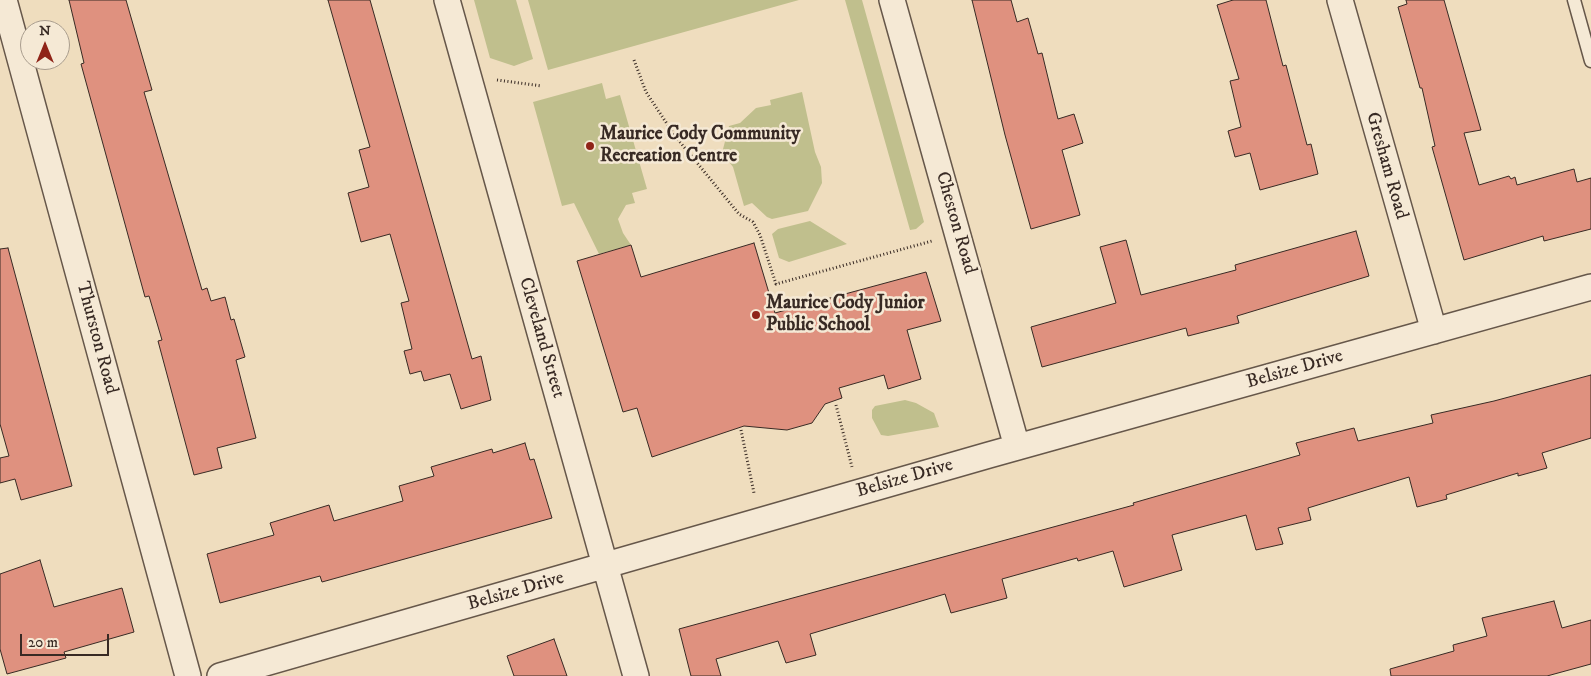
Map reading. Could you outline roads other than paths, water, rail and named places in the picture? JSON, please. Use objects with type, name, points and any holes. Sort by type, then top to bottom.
[{"type":"street","name":"Thurston Road","points":[[4,0],[188,676]]},
{"type":"street","name":"Cleveland Street","points":[[447,0],[636,676]]},
{"type":"street","name":"Cheston Road","points":[[892,0],[1017,447]]},
{"type":"street","name":"Gresham Road","points":[[1340,0],[1434,331]]},
{"type":"street","name":"Belsize Drive","points":[[220,676],[605,567],[1017,447],[1591,287]]},
{"type":"lane","points":[[1574,0],[1591,61]]},
{"type":"place","name":"Maurice Cody Community Recreation Centre","points":[[590,146]]},
{"type":"place","name":"Maurice Cody Junior Public School","points":[[756,315]]}]
